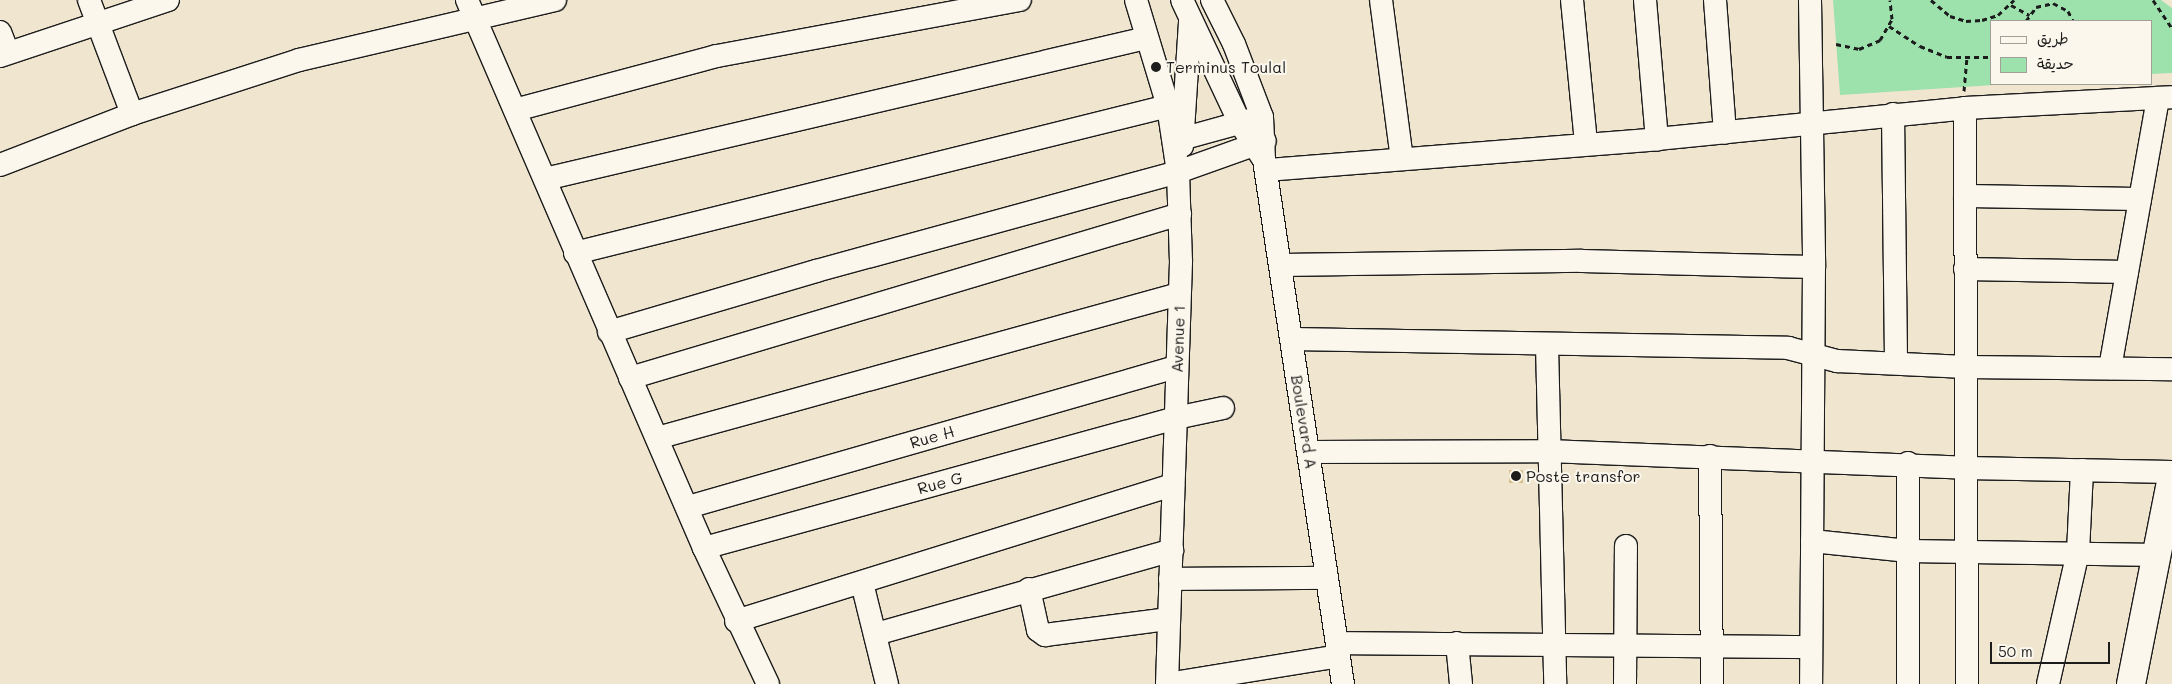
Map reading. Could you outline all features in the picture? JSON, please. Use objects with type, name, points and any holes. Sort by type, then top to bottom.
[{"type":"main road","points":[[2132,684],[2172,477]]},
{"type":"street","points":[[90,0],[132,114]]},
{"type":"street","points":[[0,32],[4,55],[168,0]]},
{"type":"street","points":[[515,110],[717,56],[1020,0]]},
{"type":"street","points":[[1136,0],[1146,38],[1179,138]]},
{"type":"street","name":"Boulevard A","points":[[1212,0],[1234,44],[1251,120],[1262,154],[1281,265],[1343,684]]},
{"type":"street","points":[[1381,0],[1402,159]]},
{"type":"street","points":[[1572,0],[1586,143]]},
{"type":"street","points":[[1645,0],[1657,139]]},
{"type":"street","points":[[1715,0],[1725,133]]},
{"type":"street","points":[[1810,0],[1814,267],[1811,355],[1811,684]]},
{"type":"street","points":[[0,165],[132,114],[300,60],[471,9],[549,1]]},
{"type":"street","points":[[1179,138],[1188,6]]},
{"type":"street","name":"Boulevard A","points":[[1188,6],[1251,120]]},
{"type":"street","points":[[471,9],[575,254],[658,438],[736,621],[768,684]]},
{"type":"street","points":[[545,180],[1146,38]]},
{"type":"street","points":[[609,332],[816,271],[1178,172],[1262,154],[1402,159],[1725,133],[1813,122],[1965,108],[2165,98],[2140,199],[2110,368]]},
{"type":"street","points":[[575,254],[1168,106]]},
{"type":"street","points":[[1965,108],[1967,684]]},
{"type":"street","points":[[1892,114],[1896,362]]},
{"type":"street","points":[[1179,138],[1251,120]]},
{"type":"street","name":"Avenue 1","points":[[1167,684],[1176,367],[1180,294],[1179,138]]},
{"type":"street","points":[[1965,196],[2140,199]]},
{"type":"street","points":[[630,378],[1180,214]]},
{"type":"street","points":[[1281,265],[1582,261],[1814,267]]},
{"type":"street","points":[[1965,269],[2127,272]]},
{"type":"street","points":[[658,438],[1180,294]]},
{"type":"street","points":[[1292,338],[1547,345],[1788,348],[1837,361],[1896,362],[1966,367],[2172,369]]},
{"type":"street","points":[[1547,345],[1548,451],[1555,647],[1554,684]]},
{"type":"street","name":"Rue H","points":[[688,507],[1176,367]]},
{"type":"street","name":"Rue G","points":[[704,548],[1176,418],[1223,408]]},
{"type":"street","points":[[1309,452],[1548,451],[1811,460],[1966,468],[2172,472]]},
{"type":"street","points":[[1710,456],[1712,684]]},
{"type":"street","points":[[1908,464],[1908,684]]},
{"type":"street","points":[[2048,684],[2078,552],[2082,470]]},
{"type":"street","points":[[736,621],[1173,485]]},
{"type":"street","points":[[1812,541],[1908,551],[1966,549],[2158,555]]},
{"type":"street","points":[[1625,684],[1626,546]]},
{"type":"street","points":[[876,634],[1172,550]]},
{"type":"street","points":[[1170,579],[1328,578]]},
{"type":"street","points":[[862,583],[887,684]]},
{"type":"street","points":[[1029,590],[1038,630],[1045,636],[1169,619]]},
{"type":"street","points":[[1457,643],[1461,684]]},
{"type":"street","points":[[1167,684],[1338,649],[1457,643],[1555,647],[1811,647]]},
{"type":"street","points":[[750,684],[756,662]]},
{"type":"path","points":[[1836,44],[1859,49],[1870,46],[1880,40],[1889,26],[1890,0]]},
{"type":"path","points":[[1931,0],[1950,16],[1966,21],[1982,20],[2011,5],[2014,0]]},
{"type":"path","points":[[2153,0],[2172,28]]},
{"type":"path","points":[[2026,20],[2029,15],[2044,4],[2057,2],[2068,11],[2072,20]]},
{"type":"path","points":[[2011,5],[2029,15]]},
{"type":"path","points":[[1889,26],[1932,52],[1967,59],[1990,57]]},
{"type":"path","points":[[1965,108],[1967,59]]},
{"type":"green space","points":[[1833,0],[2161,0],[2172,8],[2172,73],[2152,74],[2152,20],[1990,20],[1990,85],[1994,85],[1840,95]]},
{"type":"building","name":"Poste transfor","points":[[1509,470],[1523,470],[1523,483],[1509,483]]},
{"type":"place","name":"Terminus Toulal","points":[[1156,67]]},
{"type":"place","name":"Poste transfor","points":[[1516,476]]}]
